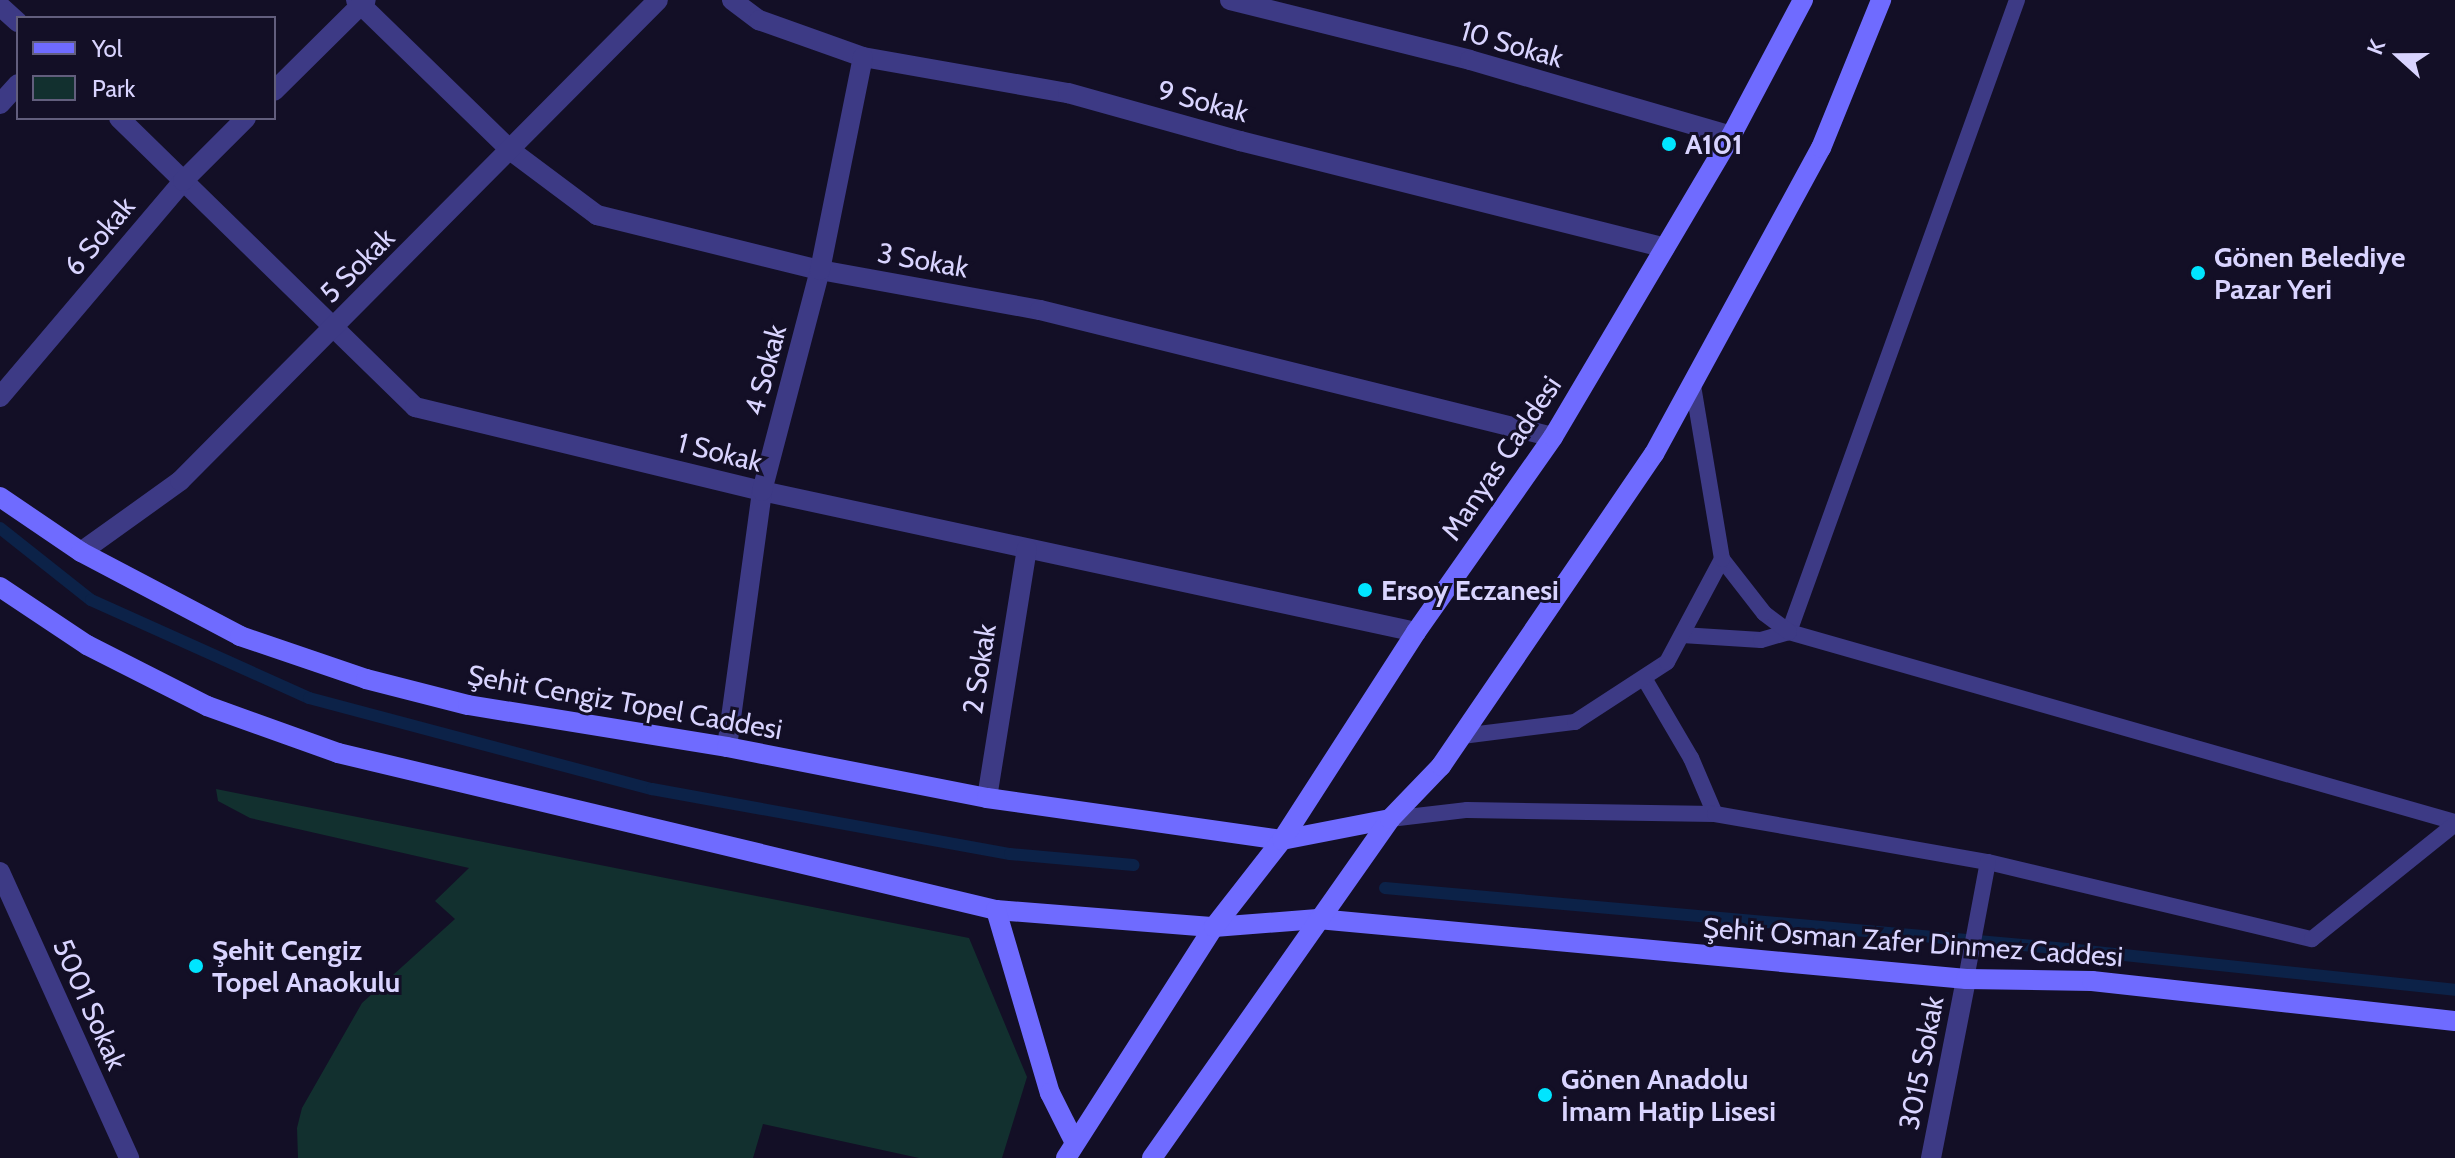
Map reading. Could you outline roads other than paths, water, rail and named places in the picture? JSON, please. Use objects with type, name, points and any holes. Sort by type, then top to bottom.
[{"type":"main road","name":"Manyas Caddesi","points":[[1070,1149],[1214,927],[1282,840],[1416,632],[1553,437],[1731,136],[1803,0]]},
{"type":"main road","points":[[1152,1158],[1390,819],[1441,766],[1654,454],[1821,148],[1881,0]]},
{"type":"main road","name":"Şehit Cengiz Topel Caddesi","points":[[0,497],[81,552],[240,636],[366,679],[468,705],[727,747],[987,798],[1282,840],[1390,819]]},
{"type":"main road","points":[[0,587],[87,645],[207,706],[338,753],[996,910],[1214,927]]},
{"type":"main road","points":[[996,910],[1050,1093],[1070,1149]]},
{"type":"main road","name":"Şehit Osman Zafer Dinmez Caddesi","points":[[1214,927],[1318,919],[1966,979],[2092,981],[2455,1021]]},
{"type":"street","name":"5 Sokak","points":[[81,552],[180,481],[658,0]]},
{"type":"street","name":"9 Sokak","points":[[732,0],[759,20],[863,57],[1068,93],[1240,141],[1665,248]]},
{"type":"street","name":"10 Sokak","points":[[1230,0],[1470,60],[1731,136]]},
{"type":"street","name":"3 Sokak","points":[[361,2],[510,150],[597,215],[820,270],[1040,310],[1553,437]]},
{"type":"street","points":[[276,89],[361,2]]},
{"type":"street","points":[[0,6],[16,20]]},
{"type":"street","name":"4 Sokak","points":[[727,747],[762,491],[820,270],[863,57]]},
{"type":"street","points":[[0,104],[16,86]]},
{"type":"street","name":"1 Sokak","points":[[121,120],[415,407],[762,491],[1416,632]]},
{"type":"street","name":"6 Sokak","points":[[0,397],[183,181],[244,120]]},
{"type":"street","name":"2 Sokak","points":[[987,798],[1027,549]]},
{"type":"street","name":"5001 Sokak","points":[[0,872],[129,1158]]},
{"type":"street","name":"3015 Sokak","points":[[1931,1158],[1966,979]]},
{"type":"lane","points":[[1789,632],[2017,0]]},
{"type":"lane","points":[[1693,385],[1722,559],[1764,613],[1789,632],[2455,823]]},
{"type":"lane","points":[[1462,736],[1575,722],[1644,678],[1667,662],[1722,559]]},
{"type":"lane","points":[[1682,635],[1761,640],[1789,632]]},
{"type":"lane","points":[[1644,678],[1691,758],[1715,814]]},
{"type":"lane","points":[[1390,819],[1467,810],[1715,814],[1988,862],[2312,939],[2455,823]]},
{"type":"lane","points":[[1966,979],[1988,862]]},
{"type":"waterway","points":[[0,528],[91,600],[309,698],[652,789],[1010,854],[1134,865]]},
{"type":"waterway","points":[[1385,888],[2067,949],[2455,990]]},
{"type":"place","name":"A101","points":[[1669,144]]},
{"type":"place","name":"Gönen Belediye Pazar Yeri","points":[[2198,273]]},
{"type":"place","name":"Ersoy Eczanesi","points":[[1365,590]]},
{"type":"place","name":"Şehit Cengiz Topel Anaokulu","points":[[196,966]]},
{"type":"place","name":"Gönen Anadolu İmam Hatip Lisesi","points":[[1545,1095]]}]
